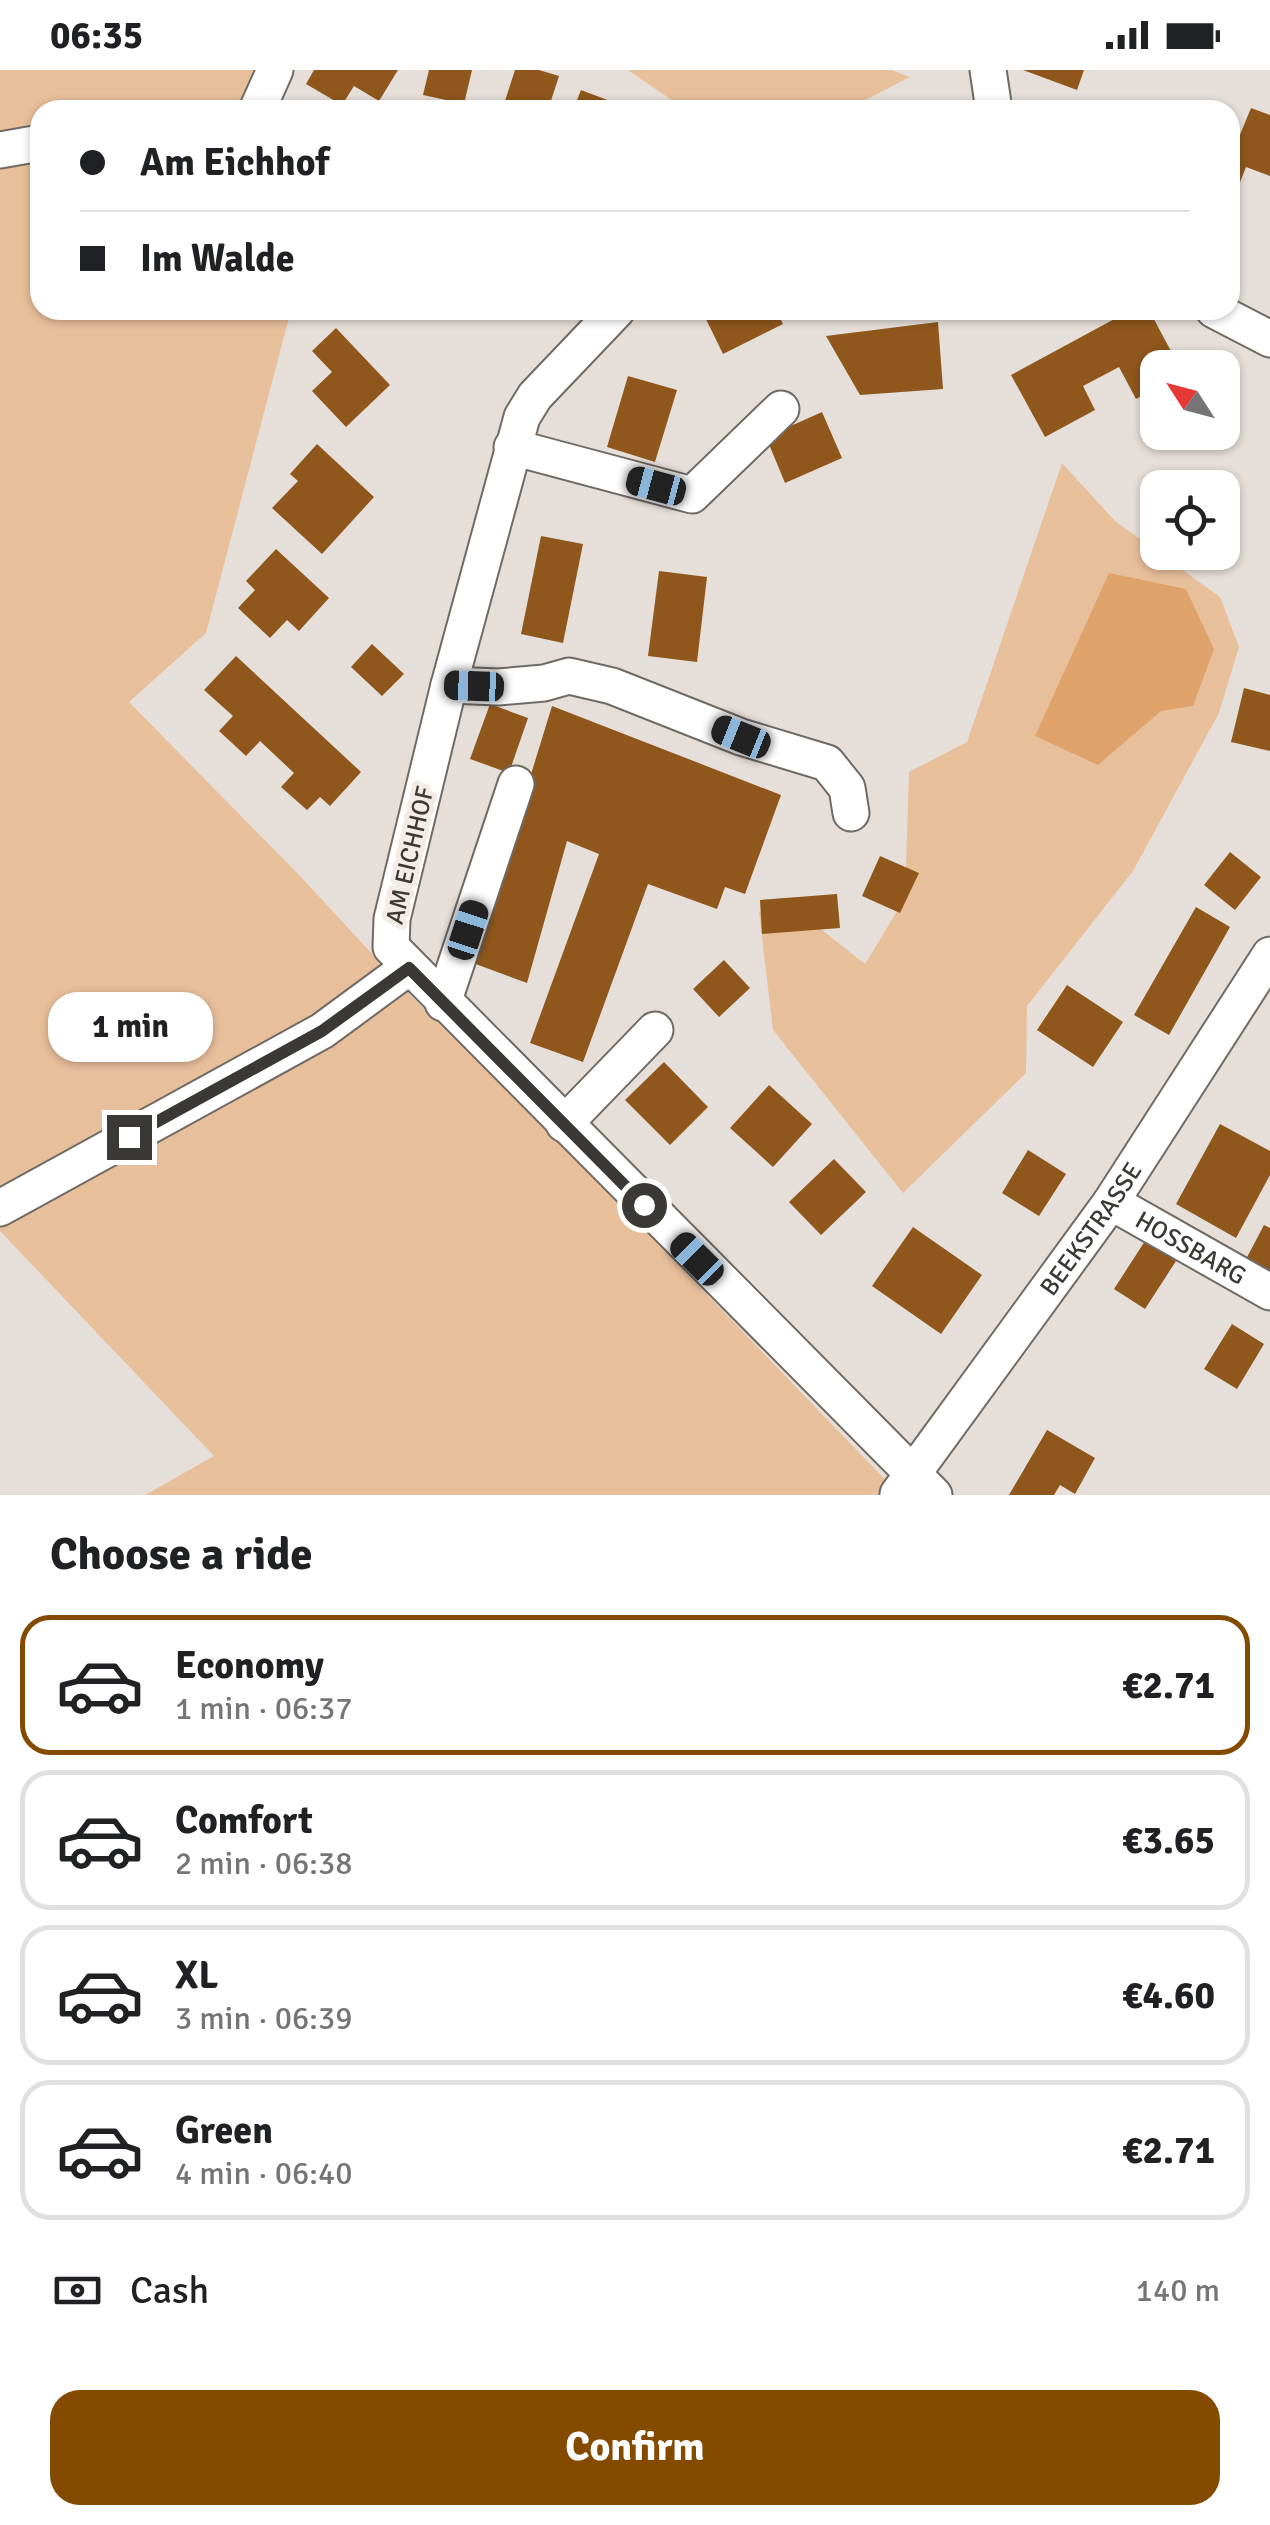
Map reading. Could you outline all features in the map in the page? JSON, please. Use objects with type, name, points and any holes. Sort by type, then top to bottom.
[{"type":"street","points":[[261,100],[274,70]]},
{"type":"street","points":[[0,150],[30,145]]},
{"type":"street","name":"AM EICHHOF","points":[[608,320],[535,396],[522,417],[449,685],[392,920],[390,946],[914,1488]]},
{"type":"street","points":[[1233,320],[1270,339]]},
{"type":"street","points":[[512,447],[692,495],[781,409]]},
{"type":"street","points":[[449,685],[498,687],[544,683],[569,676],[612,686],[741,737],[827,763],[847,788],[851,812]]},
{"type":"street","points":[[444,1002],[516,784]]},
{"type":"street","name":"BEEKSTRASSE","points":[[914,1488],[1111,1202],[1270,955]]},
{"type":"street","points":[[0,1208],[322,1031],[409,968]]},
{"type":"street","points":[[564,1124],[655,1030]]},
{"type":"street","name":"HOSSBARG","points":[[1111,1202],[1270,1292]]},
{"type":"shaded area","points":[[0,70],[268,70],[254,100],[30,100],[30,320],[288,320],[206,633],[129,702],[900,1495],[145,1495],[214,1456],[0,1231]]},
{"type":"shaded area","points":[[628,70],[891,70],[910,77],[865,100],[672,100]]},
{"type":"shaded area","points":[[1062,463],[1115,521],[1140,539],[1140,570],[1183,570],[1220,597],[1239,647],[1219,713],[1133,871],[1027,1006],[1026,1073],[903,1193],[773,1030],[759,912],[817,926],[865,964],[905,898],[909,772],[967,742]]},
{"type":"shaded area","points":[[1109,573],[1186,589],[1214,649],[1193,706],[1161,711],[1098,765],[1035,736]]},
{"type":"building","points":[[314,70],[398,70],[380,100],[354,86],[345,100],[333,100],[306,84]]},
{"type":"building","points":[[429,70],[472,70],[465,100],[423,95]]},
{"type":"building","points":[[515,70],[539,70],[559,76],[551,100],[505,100]]},
{"type":"building","points":[[1023,70],[1084,70],[1077,90]]},
{"type":"building","points":[[581,90],[608,100],[577,100]]},
{"type":"building","points":[[1251,108],[1270,115],[1270,176],[1246,167],[1240,182],[1240,135]]},
{"type":"building","points":[[706,320],[781,320],[783,324],[723,354]]},
{"type":"building","points":[[1113,320],[1154,320],[1170,350],[1140,350],[1140,397],[1136,399],[1119,367],[1083,386],[1095,410],[1045,437],[1011,375]]},
{"type":"building","points":[[938,322],[943,389],[860,395],[826,336]]},
{"type":"building","points":[[336,328],[390,385],[346,427],[312,391],[332,372],[312,351]]},
{"type":"building","points":[[628,376],[677,390],[655,462],[607,447]]},
{"type":"building","points":[[822,412],[842,458],[785,483],[766,437]]},
{"type":"building","points":[[317,444],[374,497],[322,554],[272,508],[298,481],[290,474]]},
{"type":"building","points":[[541,536],[583,544],[563,643],[521,634]]},
{"type":"building","points":[[276,549],[329,598],[299,631],[287,620],[270,638],[238,608],[255,590],[246,581]]},
{"type":"building","points":[[659,571],[707,577],[697,662],[648,656]]},
{"type":"building","points":[[372,644],[404,674],[382,696],[351,667]]},
{"type":"building","points":[[236,656],[361,772],[330,806],[320,797],[307,810],[281,787],[294,773],[260,741],[246,756],[219,731],[233,716],[204,690]]},
{"type":"building","points":[[1244,688],[1270,695],[1270,751],[1231,742]]},
{"type":"building","points":[[490,704],[528,718],[509,773],[470,759]]},
{"type":"building","points":[[552,706],[781,795],[745,894],[725,887],[717,909],[648,884],[583,1062],[530,1043],[599,854],[567,841],[527,983],[473,963]]},
{"type":"building","points":[[1230,852],[1261,877],[1235,910],[1204,885]]},
{"type":"building","points":[[880,856],[919,873],[900,913],[862,896]]},
{"type":"building","points":[[837,894],[840,928],[762,934],[760,900]]},
{"type":"building","points":[[1196,907],[1230,927],[1169,1035],[1134,1015]]},
{"type":"building","points":[[724,960],[750,988],[719,1017],[693,989]]},
{"type":"building","points":[[1067,985],[1123,1022],[1093,1067],[1037,1030]]},
{"type":"building","points":[[664,1062],[708,1107],[670,1145],[625,1100]]},
{"type":"building","points":[[769,1085],[812,1124],[773,1167],[730,1128]]},
{"type":"building","points":[[1220,1124],[1270,1151],[1270,1175],[1236,1238],[1176,1204]]},
{"type":"building","points":[[1028,1150],[1066,1174],[1039,1216],[1002,1193]]},
{"type":"building","points":[[834,1159],[866,1192],[821,1235],[789,1202]]},
{"type":"building","points":[[1264,1225],[1270,1228],[1270,1274],[1245,1261]]},
{"type":"building","points":[[913,1227],[982,1275],[941,1334],[872,1286]]},
{"type":"building","points":[[1145,1241],[1176,1261],[1145,1309],[1114,1289]]},
{"type":"building","points":[[1232,1324],[1264,1344],[1237,1389],[1204,1369]]},
{"type":"building","points":[[1047,1430],[1095,1458],[1075,1494],[1060,1485],[1054,1495],[1009,1495]]},
{"type":"route","points":[[129,1137],[322,1031],[409,968],[644,1205]]}]
